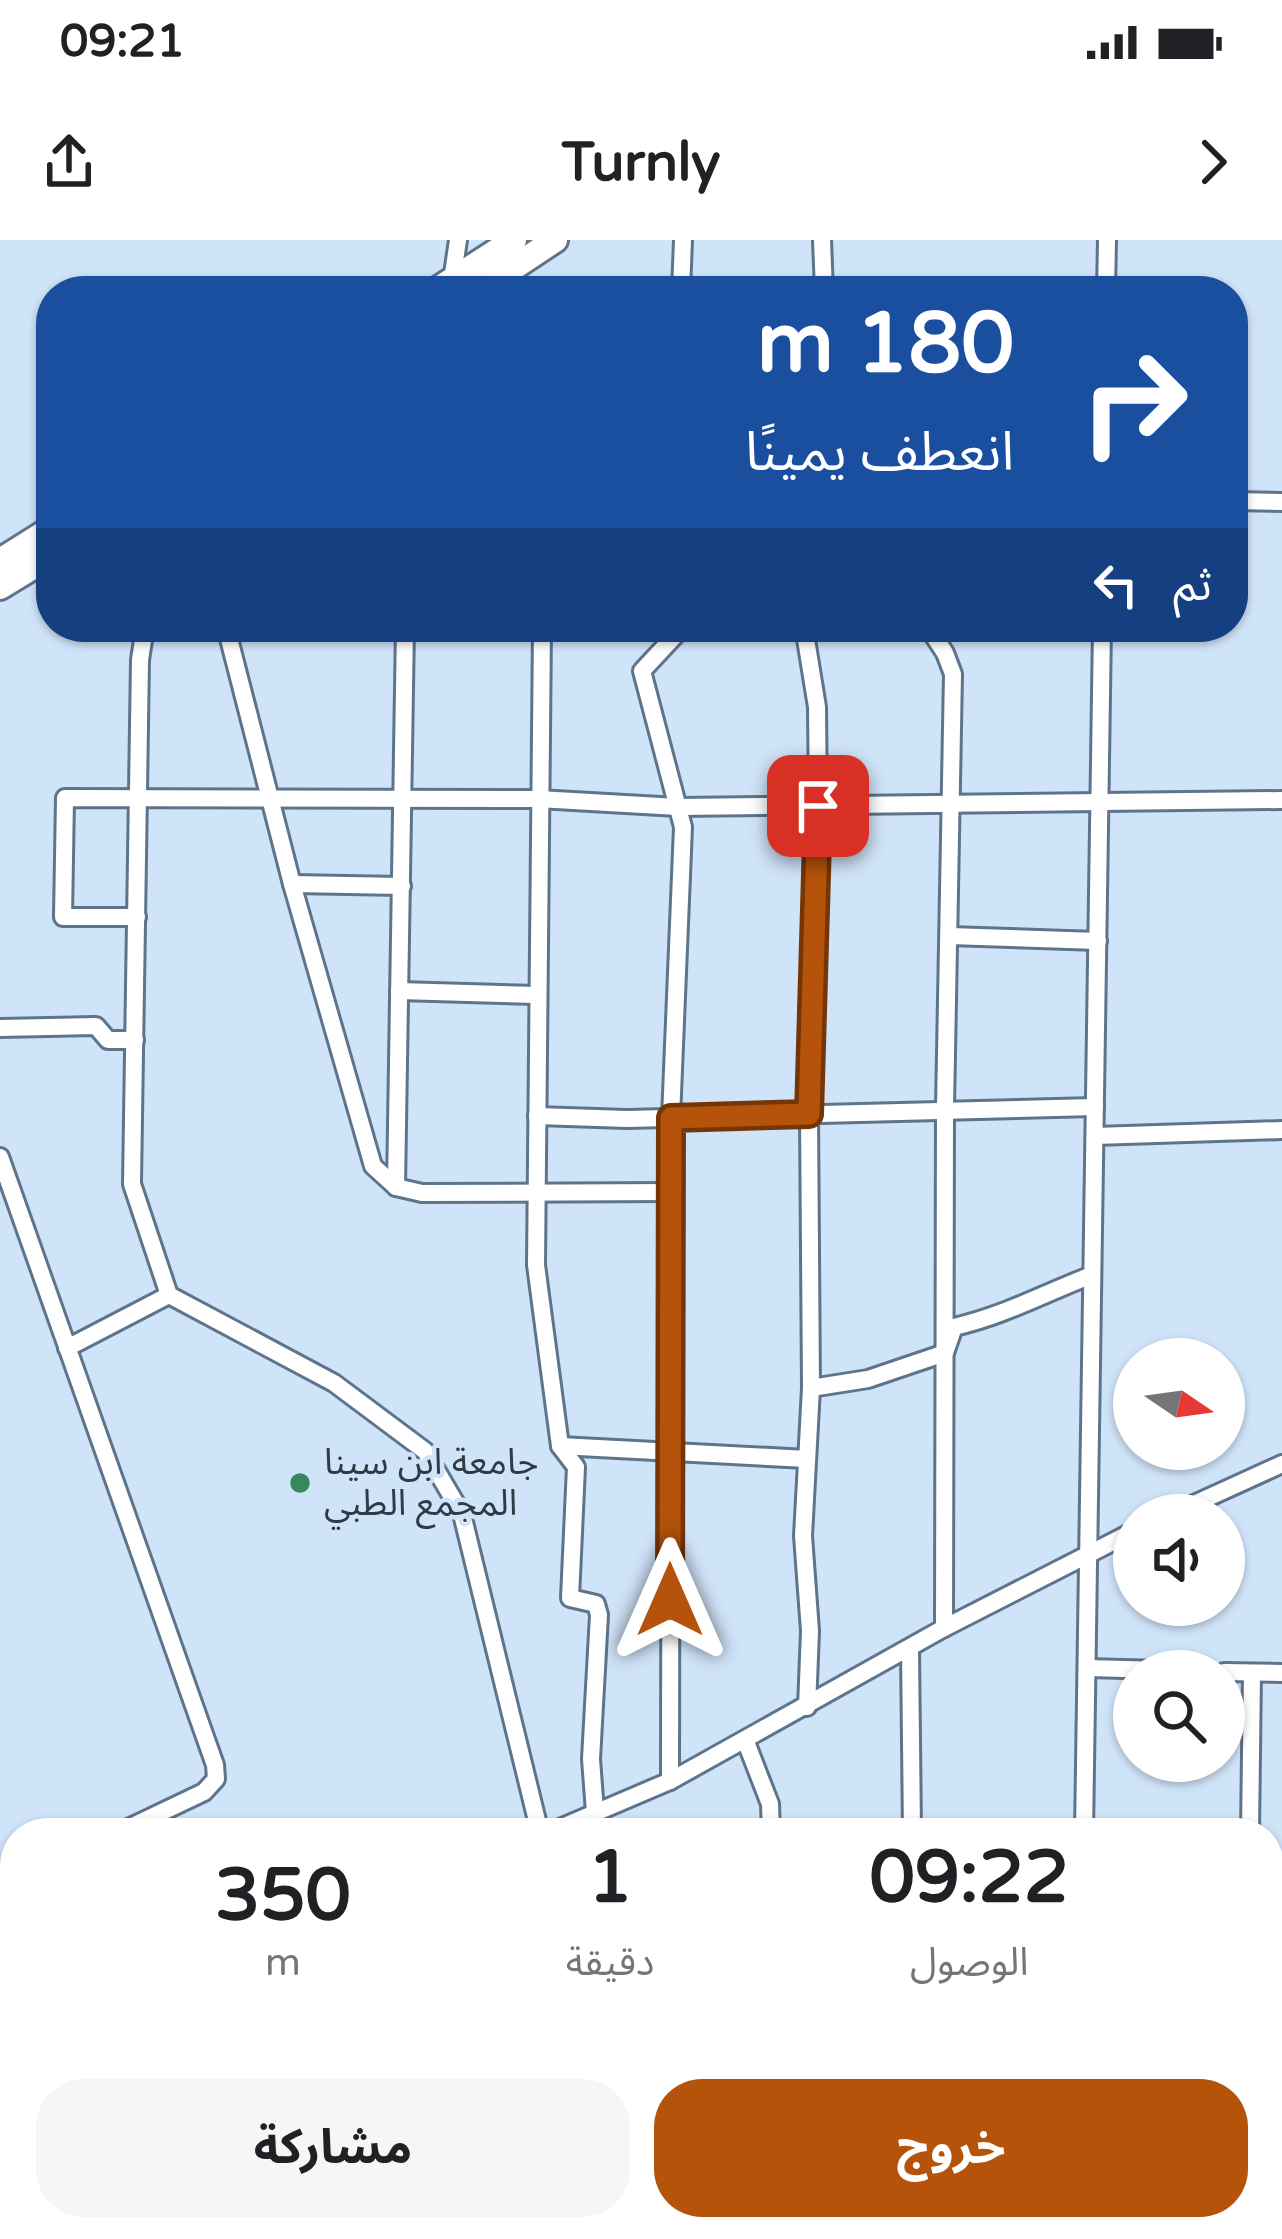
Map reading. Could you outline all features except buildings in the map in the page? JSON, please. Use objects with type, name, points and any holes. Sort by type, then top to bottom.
[{"type":"highway","points":[[458,276],[514,240]]},
{"type":"highway","points":[[502,276],[555,240]]},
{"type":"highway","points":[[0,561],[36,538]]},
{"type":"highway","points":[[0,587],[36,565]]},
{"type":"street","points":[[446,276],[458,240]]},
{"type":"street","points":[[681,276],[682,240]]},
{"type":"street","points":[[822,240],[823,276]]},
{"type":"street","points":[[1106,240],[1106,276]]},
{"type":"street","points":[[1248,501],[1282,502]]},
{"type":"street","points":[[143,642],[132,1184],[169,1294],[334,1382],[425,1451],[462,1514],[540,1818]]},
{"type":"street","points":[[230,642],[292,884],[373,1166],[397,1187],[422,1193],[672,1192]]},
{"type":"street","points":[[397,1187],[405,642]]},
{"type":"street","points":[[542,642],[535,1195],[540,1305],[560,1447],[576,1467],[570,1598],[596,1604],[599,1615],[591,1759],[595,1812]]},
{"type":"street","points":[[668,642],[642,671],[678,807],[682,848],[671,1118],[670,1781]]},
{"type":"street","points":[[806,642],[817,707],[818,806],[809,1114],[811,1388],[803,1536],[810,1630],[807,1707]]},
{"type":"street","points":[[938,642],[953,674],[945,1108],[944,1628]]},
{"type":"street","points":[[1084,1818],[1102,642]]},
{"type":"street","points":[[137,916],[63,916],[65,798],[402,798],[678,807],[1282,800]]},
{"type":"street","points":[[292,884],[402,886]]},
{"type":"street","points":[[950,936],[1098,941]]},
{"type":"street","points":[[399,991],[537,995]]},
{"type":"street","points":[[0,1028],[96,1027],[108,1040],[135,1040]]},
{"type":"street","points":[[537,1116],[671,1118],[1096,1107]]},
{"type":"street","points":[[1095,1136],[1282,1130]]},
{"type":"street","points":[[0,1157],[214,1766],[216,1779],[204,1792],[149,1818]]},
{"type":"street","points":[[945,1353],[954,1327],[998,1317],[1092,1275]]},
{"type":"street","points":[[68,1348],[169,1294]]},
{"type":"street","points":[[811,1388],[868,1379],[945,1353]]},
{"type":"street","points":[[560,1447],[807,1459]]},
{"type":"street","points":[[1216,1494],[1282,1464]]},
{"type":"street","points":[[580,1818],[670,1781],[746,1742],[944,1628],[1113,1541]]},
{"type":"street","points":[[910,1649],[912,1818]]},
{"type":"street","points":[[1087,1668],[1113,1669]]},
{"type":"street","points":[[1245,1672],[1282,1673]]},
{"type":"street","points":[[1250,1818],[1252,1672]]},
{"type":"street","points":[[746,1742],[770,1804],[770,1818]]},
{"type":"place","name":"جامعة ابن سينا المجمع الطبي","points":[[300,1483]]},
{"type":"route","points":[[670,1600],[671,1118],[809,1114],[818,806]]}]
